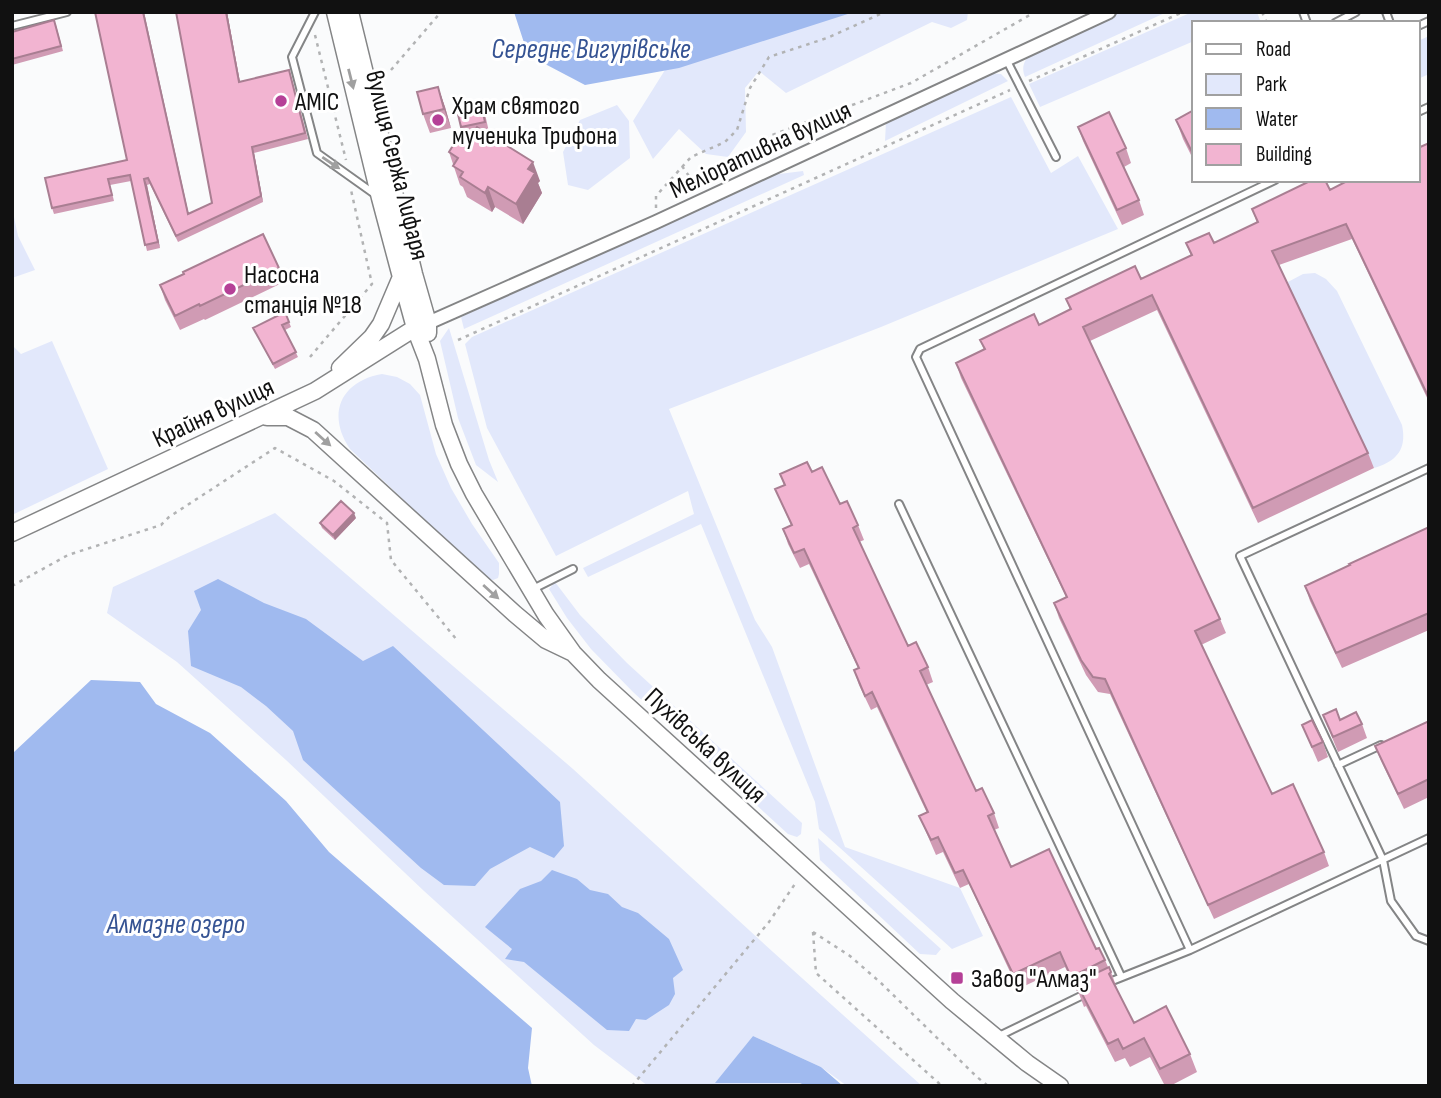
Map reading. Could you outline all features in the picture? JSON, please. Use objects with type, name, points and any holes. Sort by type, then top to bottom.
[{"type":"street","name":"вулиця Сержа Лифаря","points":[[335,12],[401,277],[422,326]]},
{"type":"street","name":"вулиця Сержа Лифаря","points":[[350,12],[414,274],[422,326]]},
{"type":"street","name":"Меліоративна вулиця","points":[[422,326],[656,222],[1109,12]]},
{"type":"street","points":[[315,391],[372,337],[381,324],[401,277]]},
{"type":"street","name":"Пухівська вулиця","points":[[422,326],[427,359],[444,425],[459,464],[531,590],[573,653],[805,869],[996,1038],[1060,1086]]},
{"type":"street","name":"Крайня вулиця","points":[[12,533],[315,391],[422,326]]},
{"type":"street","points":[[261,416],[288,417],[313,430],[515,614],[547,640],[573,653]]},
{"type":"lane","points":[[12,26],[67,12]]},
{"type":"lane","points":[[315,12],[292,57],[317,153],[380,198]]},
{"type":"lane","points":[[1339,21],[1356,12]]},
{"type":"lane","points":[[1006,59],[1056,157]]},
{"type":"lane","points":[[1190,950],[916,357],[920,349],[1271,182]]},
{"type":"lane","points":[[1429,468],[1240,556],[1383,860],[1391,901],[1416,936],[1429,941]]},
{"type":"lane","points":[[899,504],[1121,976]]},
{"type":"lane","points":[[531,590],[573,569]]},
{"type":"lane","points":[[1338,765],[1384,743]]},
{"type":"lane","points":[[996,1038],[1121,976],[1190,950],[1429,838]]},
{"type":"path","points":[[391,70],[442,12]]},
{"type":"path","points":[[656,222],[656,197],[682,166],[691,157],[725,142],[737,130],[750,88],[769,57],[827,38],[885,12]]},
{"type":"path","points":[[682,166],[691,179],[720,173],[772,135],[911,83],[1035,12]]},
{"type":"path","points":[[458,340],[1182,12]]},
{"type":"path","points":[[314,32],[346,160]]},
{"type":"path","points":[[310,357],[372,284],[350,187]]},
{"type":"path","points":[[12,586],[68,555],[161,525],[169,517],[275,448],[334,481],[387,523],[391,560],[457,640]]},
{"type":"path","points":[[632,1086],[769,922],[805,869]]},
{"type":"path","points":[[942,1086],[816,973],[813,932],[850,956],[881,983],[988,1086]]},
{"type":"green space","points":[[807,12],[968,12],[967,20],[951,28],[932,22],[786,93],[759,71],[745,88],[746,132],[728,157],[706,154],[679,129],[653,159],[633,121],[670,62]]},
{"type":"green space","points":[[1120,12],[1167,12],[1025,77],[1024,64],[1031,53]]},
{"type":"green space","points":[[1192,12],[1257,12],[1260,21],[1192,21],[1192,42],[1040,107],[1029,84]]},
{"type":"green space","points":[[1429,36],[1429,74],[1420,78],[1420,40]]},
{"type":"green space","points":[[988,73],[1001,74],[1008,81],[885,141],[886,122]]},
{"type":"green space","points":[[1011,97],[1051,173],[1078,156],[1118,229],[881,327],[669,409],[755,620],[772,647],[845,847],[960,888],[983,936],[952,949],[819,829],[815,802],[701,524],[588,577],[583,568],[694,514],[688,491],[556,556],[487,428],[465,344],[472,337]]},
{"type":"green space","points":[[617,105],[629,121],[630,158],[588,190],[568,185],[563,152],[580,120]]},
{"type":"green space","points":[[803,171],[804,175],[464,329],[461,317],[771,175]]},
{"type":"green space","points":[[12,217],[35,270],[12,278]]},
{"type":"green space","points":[[1315,273],[1326,279],[1337,291],[1402,425],[1403,441],[1398,453],[1389,462],[1374,468],[1286,283],[1303,274]]},
{"type":"green space","points":[[449,328],[498,482],[476,465],[458,418],[440,341]]},
{"type":"green space","points":[[52,341],[108,469],[12,515],[12,345],[21,354]]},
{"type":"green space","points":[[382,374],[397,377],[410,384],[420,395],[436,454],[451,488],[499,563],[498,578],[486,578],[350,449],[339,424],[342,401],[356,384]]},
{"type":"green space","points":[[275,513],[573,769],[922,1086],[847,1086],[821,1067],[753,1036],[716,1083],[800,1083],[805,1086],[648,1086],[594,1045],[177,662],[107,613],[113,587]]},
{"type":"green space","points":[[555,582],[580,615],[627,663],[802,823],[801,834],[797,837],[788,834],[633,692],[591,649],[549,589]]},
{"type":"green space","points":[[818,838],[941,949],[936,955],[920,954],[820,860]]},
{"type":"water","name":"Середнє Вигурівське","points":[[514,12],[854,12],[679,68],[585,85],[528,55]]},
{"type":"water","points":[[218,579],[264,603],[306,619],[363,661],[393,646],[560,802],[564,846],[554,858],[530,847],[490,869],[475,886],[444,885],[421,868],[303,760],[293,731],[266,706],[241,687],[191,666],[188,631],[201,610],[194,591]]},
{"type":"water","name":"Алмазне озеро","points":[[91,680],[140,682],[156,704],[210,733],[286,801],[329,852],[532,1028],[528,1068],[532,1086],[12,1086],[12,752]]},
{"type":"water","points":[[552,870],[577,879],[590,890],[608,894],[622,907],[638,913],[669,939],[683,970],[673,978],[675,994],[669,1005],[646,1020],[636,1019],[629,1031],[607,1030],[524,962],[505,959],[512,949],[485,927],[520,889],[541,881]]},
{"type":"water","points":[[753,1036],[821,1067],[843,1086],[715,1083]]},
{"type":"building","points":[[95,12],[143,12],[188,214],[212,203],[176,12],[226,12],[239,82],[289,70],[305,133],[252,147],[261,196],[176,236],[148,178],[144,179],[158,242],[145,245],[130,175],[108,179],[112,195],[52,208],[45,178],[127,160]]},
{"type":"building","points":[[54,20],[61,46],[12,59],[12,32]]},
{"type":"building","points":[[438,87],[444,109],[423,114],[417,92]]},
{"type":"building","points":[[481,104],[485,122],[461,127],[457,110]]},
{"type":"building","points":[[1192,111],[1192,152],[1176,120]]},
{"type":"building","points":[[1109,112],[1126,148],[1117,153],[1139,200],[1117,210],[1078,127]]},
{"type":"building","points":[[477,127],[533,162],[528,169],[535,173],[516,204],[488,187],[485,193],[460,177],[463,172],[453,166],[458,158],[449,152],[457,139],[466,144]]},
{"type":"building","points":[[1429,143],[1429,398],[1346,224],[1272,251],[1368,453],[1253,508],[1152,295],[1083,327],[1220,619],[1195,631],[1272,794],[1293,784],[1324,852],[1208,905],[1105,679],[1093,677],[1081,660],[1054,603],[1067,597],[956,363],[985,349],[980,340],[1034,314],[1039,325],[1071,309],[1066,299],[1135,266],[1141,279],[1192,255],[1186,243],[1209,233],[1214,243],[1258,222],[1252,209],[1308,182],[1326,182],[1330,190],[1345,182],[1420,182],[1420,147]]},
{"type":"building","points":[[263,234],[279,268],[175,316],[160,285]]},
{"type":"building","points":[[285,312],[289,322],[282,325],[296,352],[273,364],[253,328]]},
{"type":"building","points":[[807,462],[812,472],[822,467],[840,504],[847,501],[858,525],[853,528],[908,646],[916,642],[928,667],[920,671],[976,791],[982,788],[994,813],[988,816],[1011,867],[1049,849],[1096,949],[1099,948],[1105,960],[1071,977],[1060,952],[1013,974],[963,870],[955,873],[938,837],[931,840],[919,816],[928,812],[872,692],[865,696],[854,670],[859,668],[804,549],[794,553],[783,529],[792,525],[775,489],[785,485],[780,474]]},
{"type":"building","points":[[341,501],[354,513],[333,535],[320,523]]},
{"type":"building","points":[[1429,527],[1429,613],[1336,653],[1305,586]]},
{"type":"building","points":[[1336,709],[1340,720],[1356,712],[1362,724],[1333,737],[1323,715]]},
{"type":"building","points":[[1312,720],[1323,742],[1312,747],[1302,725]]},
{"type":"building","points":[[1429,721],[1429,779],[1398,794],[1375,746]]},
{"type":"building","points":[[1109,967],[1109,974],[1134,1023],[1166,1006],[1190,1054],[1160,1069],[1144,1038],[1123,1049],[1118,1039],[1108,1044],[1075,983]]},
{"type":"place","name":"AMIC","points":[[281,101]]},
{"type":"place","name":"Храм святого мученика Трифона","points":[[438,120]]},
{"type":"place","name":"Насосна станція №18","points":[[230,289]]},
{"type":"place","name":"Завод \"Алмаз\"","points":[[957,978]]}]
